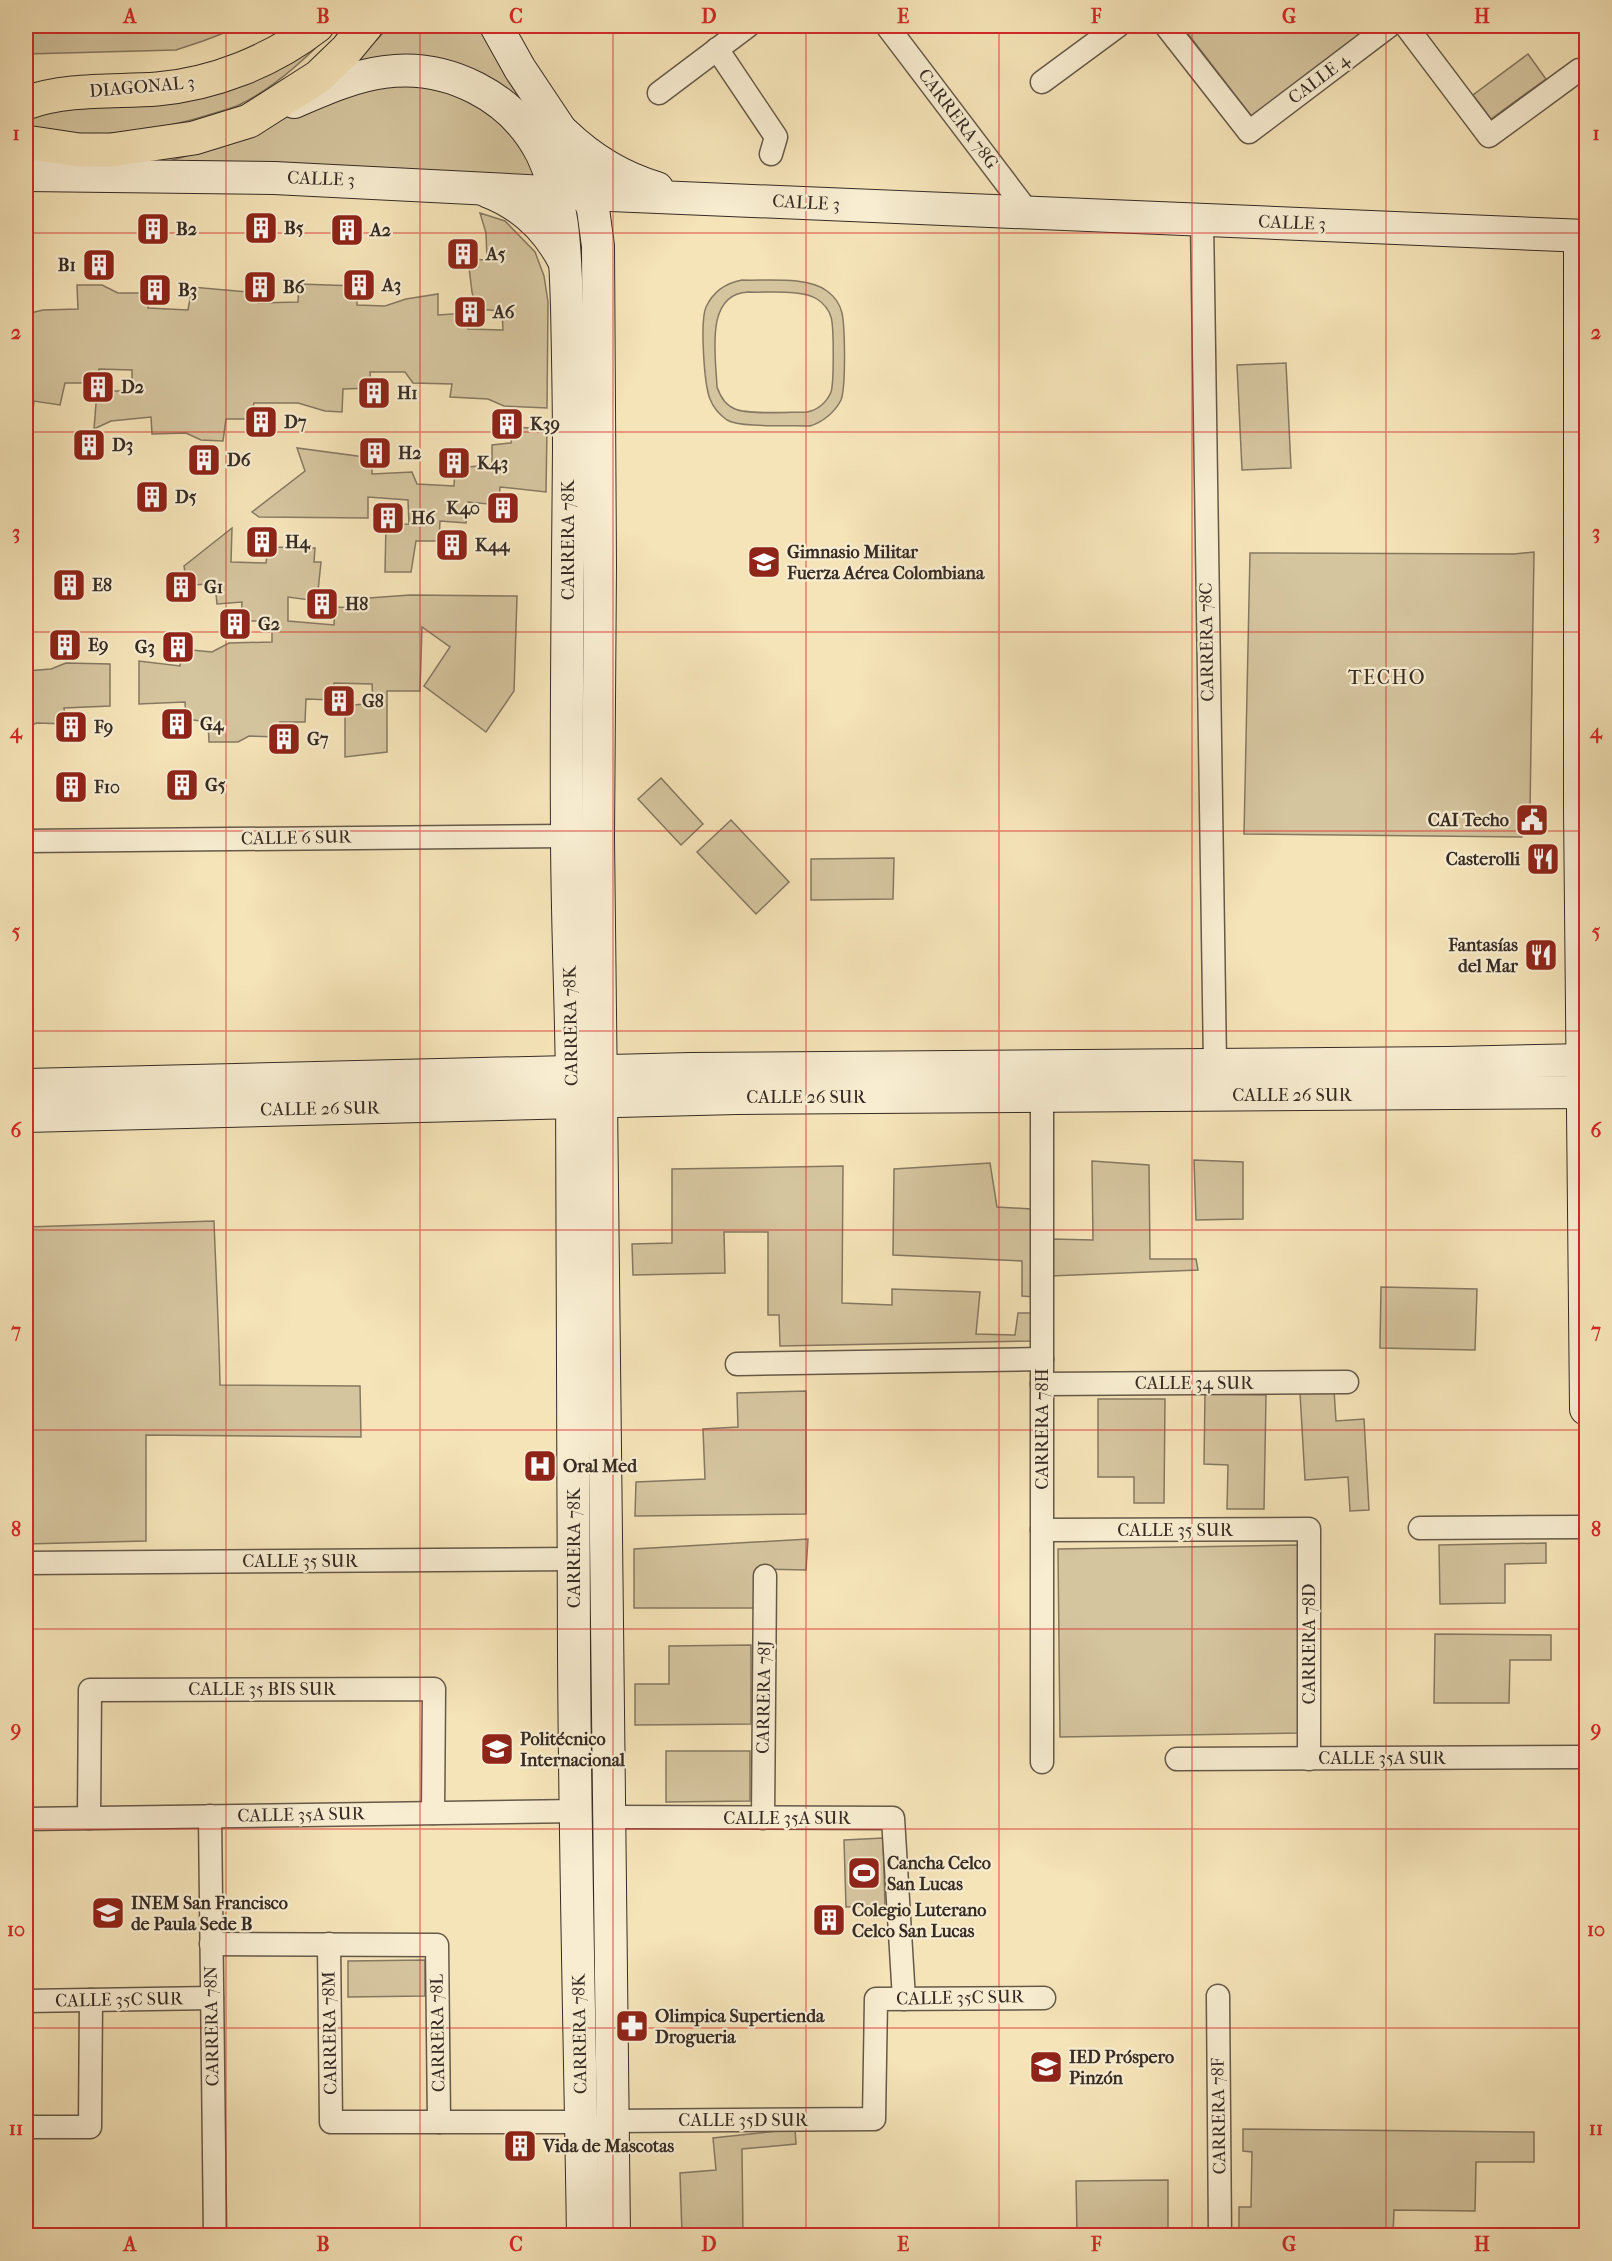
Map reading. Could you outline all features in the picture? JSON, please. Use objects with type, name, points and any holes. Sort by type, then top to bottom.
[{"type":"main road","name":"DIAGONAL 3","points":[[26,103],[51,96],[159,89],[214,79],[264,58],[317,26]]},
{"type":"main road","points":[[26,142],[79,150],[111,150],[194,138],[249,121],[318,77],[347,49],[366,26]]},
{"type":"main road","name":"CARRERA 78K","points":[[496,26],[520,69],[560,129],[587,194],[593,209],[600,283],[598,837],[587,1071],[572,1103],[574,1559],[583,2235]]},
{"type":"main road","name":"CARRERA 78K","points":[[249,121],[332,86],[379,72],[413,70],[438,73],[466,82],[494,98],[515,116],[531,136],[544,158],[560,208],[565,264],[569,379],[567,836],[587,1071],[602,1102],[614,2235]]},
{"type":"main road","points":[[560,129],[590,155],[625,175],[675,194],[702,198]]},
{"type":"main road","name":"CALLE 3","points":[[26,175],[274,178],[587,194],[1584,236]]},
{"type":"main road","points":[[478,188],[498,195],[530,216],[547,233],[565,264]]},
{"type":"main road","points":[[1584,236],[1580,808],[1585,1060],[1587,1409]]},
{"type":"main road","name":"CALLE 26 SUR","points":[[26,1085],[587,1071],[1447,1064],[1585,1060]]},
{"type":"main road","name":"CALLE 26 SUR","points":[[26,1116],[737,1098],[1585,1092]]},
{"type":"street","points":[[659,93],[748,26]]},
{"type":"street","name":"CARRERA 78G","points":[[887,26],[1028,212]]},
{"type":"street","points":[[1042,82],[1118,26]]},
{"type":"street","name":"CALLE 4","points":[[1166,26],[1249,132],[1389,26]]},
{"type":"street","points":[[1406,26],[1489,136],[1579,70]]},
{"type":"street","points":[[717,49],[776,137],[771,154]]},
{"type":"street","name":"CARRERA 78C","points":[[1202,220],[1215,1065]]},
{"type":"street","name":"CALLE 6 SUR","points":[[26,841],[567,836]]},
{"type":"street","name":"CARRERA 78H","points":[[1042,1096],[1042,1762]]},
{"type":"street","points":[[737,1364],[1042,1359]]},
{"type":"street","name":"CALLE 34 SUR","points":[[1042,1384],[1347,1382]]},
{"type":"street","points":[[1420,1528],[1587,1527]]},
{"type":"street","name":"CALLE 35 SUR","points":[[1042,1530],[1309,1529]]},
{"type":"street","name":"CARRERA 78D","points":[[1309,1529],[1309,1759]]},
{"type":"street","name":"CALLE 35 SUR","points":[[26,1563],[574,1559]]},
{"type":"street","name":"CARRERA 78J","points":[[763,1818],[765,1576]]},
{"type":"street","name":"CALLE 35 BIS SUR","points":[[89,1818],[90,1690],[434,1689],[433,1813]]},
{"type":"street","name":"CALLE 35A SUR","points":[[1177,1760],[1587,1757]]},
{"type":"street","name":"CALLE 35A SUR","points":[[26,1819],[577,1811]]},
{"type":"street","name":"CARRERA 78N","points":[[210,1816],[215,2235]]},
{"type":"street","name":"CALLE 35A SUR","points":[[608,1817],[893,1818],[904,1999]]},
{"type":"street","points":[[211,1944],[329,1944]]},
{"type":"street","name":"CARRERA 78L","points":[[329,1944],[437,1945],[439,2122]]},
{"type":"street","name":"CARRERA 78M","points":[[329,1944],[331,2122],[439,2122]]},
{"type":"street","name":"CARRERA 78F","points":[[1218,1996],[1220,2235]]},
{"type":"street","name":"CALLE 35C SUR","points":[[26,2001],[212,1998]]},
{"type":"street","name":"CALLE 35C SUR","points":[[874,2119],[876,1999],[1044,1998]]},
{"type":"street","points":[[26,2127],[90,2127],[91,2000]]},
{"type":"street","name":"CALLE 35D SUR","points":[[612,2121],[874,2119]]},
{"type":"street","points":[[439,2122],[581,2122]]},
{"type":"shaded area","points":[[26,26],[242,26],[176,50],[26,54]]},
{"type":"shaded area","points":[[337,26],[292,69],[254,97],[232,108],[193,120],[121,133],[73,133],[26,126],[26,116],[83,102]]},
{"type":"shaded area","points":[[390,26],[480,26],[504,70],[539,120],[497,88],[344,73]]},
{"type":"shaded area","points":[[1182,26],[1372,26],[1252,117]]},
{"type":"shaded area","points":[[1528,54],[1546,79],[1491,119],[1473,95]]},
{"type":"shaded area","points":[[431,80],[501,117],[544,184],[152,166],[241,140],[320,100],[363,84]]},
{"type":"shaded area","points":[[480,213],[505,221],[535,252],[544,276],[548,302],[547,408],[504,406],[488,399],[450,397],[452,384],[413,383],[405,372],[370,372],[371,388],[343,389],[342,412],[325,411],[298,403],[254,403],[250,419],[226,419],[223,441],[201,440],[186,433],[152,434],[151,417],[111,421],[94,429],[97,391],[132,391],[132,370],[99,369],[97,383],[65,383],[60,405],[34,401],[32,420],[26,419],[26,314],[43,310],[78,309],[77,285],[102,285],[118,293],[149,293],[148,308],[188,310],[192,287],[259,293],[258,303],[298,302],[299,284],[357,286],[357,305],[385,306],[406,299],[438,294],[438,315],[466,313],[468,329],[503,330],[502,311],[476,309],[472,292],[468,259],[487,260],[486,233]]},
{"type":"shaded area","points":[[774,280],[809,283],[827,291],[838,303],[842,313],[844,331],[843,393],[835,409],[819,422],[810,426],[734,423],[727,420],[713,405],[708,391],[705,367],[704,314],[716,293],[736,281]],"holes":[[[748,292],[803,294],[817,299],[829,312],[833,331],[832,387],[822,405],[807,412],[759,413],[735,409],[723,400],[717,387],[715,344],[719,315],[724,303],[734,295]]]},
{"type":"shaded area","points":[[1286,363],[1291,468],[1242,470],[1237,365]]},
{"type":"shaded area","points":[[513,427],[547,429],[546,492],[500,487],[499,505],[468,502],[466,523],[440,521],[439,541],[416,541],[411,572],[385,572],[386,525],[409,524],[408,500],[368,497],[368,518],[259,517],[252,512],[305,471],[297,448],[372,458],[372,474],[412,472],[417,484],[454,486],[455,468],[492,465],[492,445],[511,443]]},
{"type":"shaded area","points":[[232,528],[231,562],[266,563],[268,547],[315,548],[314,562],[321,562],[317,601],[288,597],[288,621],[334,625],[335,607],[357,608],[369,598],[410,595],[517,596],[514,691],[486,732],[424,686],[450,647],[422,627],[420,691],[387,691],[387,752],[345,757],[345,706],[373,703],[372,684],[334,683],[333,700],[306,699],[305,722],[280,722],[280,737],[249,736],[238,742],[209,742],[208,722],[186,719],[185,702],[139,704],[139,661],[180,666],[181,649],[212,652],[229,643],[272,642],[272,621],[241,621],[242,602],[217,604],[215,584],[187,585],[184,566]]},
{"type":"shaded area","points":[[1534,552],[1530,810],[1520,810],[1522,837],[1244,834],[1250,553],[1514,554]]},
{"type":"shaded area","points":[[66,663],[110,664],[110,706],[64,708],[66,724],[37,723],[26,727],[26,671],[51,669]]},
{"type":"shaded area","points":[[661,778],[703,824],[681,845],[638,799]]},
{"type":"shaded area","points":[[731,820],[789,882],[756,914],[697,852]]},
{"type":"shaded area","points":[[894,858],[893,899],[811,900],[811,859]]},
{"type":"shaded area","points":[[1194,1160],[1243,1162],[1243,1219],[1196,1220]]},
{"type":"shaded area","points":[[1092,1161],[1149,1165],[1150,1259],[1196,1259],[1198,1270],[1050,1276],[1052,1239],[1093,1240]]},
{"type":"shaded area","points":[[990,1163],[997,1207],[1031,1209],[1034,1297],[1022,1296],[1022,1261],[893,1255],[894,1169]]},
{"type":"shaded area","points":[[843,1166],[842,1303],[892,1305],[892,1289],[980,1292],[976,1334],[1015,1335],[1018,1313],[1034,1313],[1033,1341],[780,1346],[779,1315],[768,1315],[768,1232],[724,1232],[725,1273],[633,1275],[632,1244],[672,1243],[672,1169]]},
{"type":"shaded area","points":[[214,1221],[220,1385],[360,1386],[361,1437],[146,1435],[146,1541],[26,1544],[26,1227]]},
{"type":"shaded area","points":[[1381,1287],[1477,1289],[1475,1350],[1380,1348]]},
{"type":"shaded area","points":[[1334,1390],[1336,1421],[1364,1419],[1369,1510],[1350,1511],[1348,1477],[1305,1480],[1300,1393]]},
{"type":"shaded area","points":[[806,1391],[806,1514],[635,1516],[636,1482],[705,1479],[703,1429],[738,1427],[737,1393]]},
{"type":"shaded area","points":[[1205,1394],[1266,1395],[1264,1509],[1227,1509],[1228,1465],[1204,1464]]},
{"type":"shaded area","points":[[1098,1399],[1165,1399],[1164,1503],[1134,1503],[1134,1477],[1098,1477]]},
{"type":"shaded area","points":[[808,1539],[806,1570],[757,1569],[758,1608],[634,1608],[634,1549]]},
{"type":"shaded area","points":[[1546,1543],[1546,1563],[1505,1564],[1505,1603],[1440,1604],[1439,1545]]},
{"type":"shaded area","points":[[1299,1545],[1301,1733],[1060,1737],[1058,1549]]},
{"type":"shaded area","points":[[1435,1634],[1551,1635],[1551,1660],[1510,1660],[1509,1703],[1434,1703]]},
{"type":"shaded area","points":[[751,1645],[751,1724],[635,1725],[635,1684],[669,1684],[669,1646]]},
{"type":"shaded area","points":[[666,1751],[750,1751],[750,1801],[666,1802]]},
{"type":"shaded area","name":"Cancha Celco San Lucas","points":[[883,1838],[885,1906],[846,1907],[844,1840]]},
{"type":"shaded area","points":[[425,1960],[425,1996],[348,1997],[348,1961]]},
{"type":"shaded area","points":[[795,2129],[796,2144],[742,2149],[743,2235],[682,2235],[680,2173],[716,2170],[713,2138]]},
{"type":"shaded area","points":[[1243,2129],[1534,2132],[1534,2162],[1476,2162],[1475,2211],[1394,2210],[1393,2235],[1239,2235],[1239,2207],[1251,2207],[1252,2152],[1243,2151]]},
{"type":"shaded area","points":[[1168,2180],[1168,2235],[1077,2235],[1076,2181]]},
{"type":"place","name":"B5","points":[[261,228]]},
{"type":"place","name":"B2","points":[[153,229]]},
{"type":"place","name":"A2","points":[[347,230]]},
{"type":"place","name":"A5","points":[[463,254]]},
{"type":"place","name":"B1","points":[[99,265]]},
{"type":"place","name":"A3","points":[[359,285]]},
{"type":"place","name":"B6","points":[[260,287]]},
{"type":"place","name":"B3","points":[[155,290]]},
{"type":"place","name":"A6","points":[[470,312]]},
{"type":"place","name":"D2","points":[[98,387]]},
{"type":"place","name":"H1","points":[[374,393]]},
{"type":"place","name":"D7","points":[[261,422]]},
{"type":"place","name":"K39","points":[[507,424]]},
{"type":"place","name":"D3","points":[[89,445]]},
{"type":"place","name":"H2","points":[[375,453]]},
{"type":"place","name":"D6","points":[[204,460]]},
{"type":"place","name":"K43","points":[[454,463]]},
{"type":"place","name":"D5","points":[[152,497]]},
{"type":"place","name":"K40","points":[[503,508]]},
{"type":"place","name":"H6","points":[[388,518]]},
{"type":"place","name":"H4","points":[[262,542]]},
{"type":"place","name":"K44","points":[[452,545]]},
{"type":"place","name":"Gimnasio Militar Fuerza Aérea Colombiana","points":[[764,562]]},
{"type":"place","name":"E8","points":[[69,585]]},
{"type":"place","name":"G1","points":[[181,587]]},
{"type":"place","name":"H8","points":[[322,604]]},
{"type":"place","name":"G2","points":[[235,624]]},
{"type":"place","name":"E9","points":[[65,645]]},
{"type":"place","name":"G3","points":[[178,647]]},
{"type":"place","name":"G8","points":[[339,701]]},
{"type":"place","name":"G4","points":[[177,724]]},
{"type":"place","name":"F9","points":[[71,727]]},
{"type":"place","name":"G7","points":[[284,739]]},
{"type":"place","name":"G5","points":[[182,785]]},
{"type":"place","name":"F10","points":[[71,787]]},
{"type":"place","name":"CAI Techo","points":[[1532,820]]},
{"type":"place","name":"Casterolli","points":[[1543,859]]},
{"type":"place","name":"Fantasías del Mar","points":[[1541,955]]},
{"type":"place","name":"Oral Med","points":[[540,1466]]},
{"type":"place","name":"Politécnico Internacional","points":[[497,1749]]},
{"type":"place","name":"Cancha Celco San Lucas","points":[[864,1873]]},
{"type":"place","name":"INEM San Francisco de Paula Sede B","points":[[108,1913]]},
{"type":"place","name":"Colegio Luterano Celco San Lucas","points":[[829,1920]]},
{"type":"place","name":"Olimpica Supertienda Drogueria","points":[[632,2026]]},
{"type":"place","name":"IED Próspero Pinzón","points":[[1046,2067]]},
{"type":"place","name":"Vida de Mascotas","points":[[520,2146]]},
{"type":"district","name":"TECHO","points":[[1387,677]]}]
